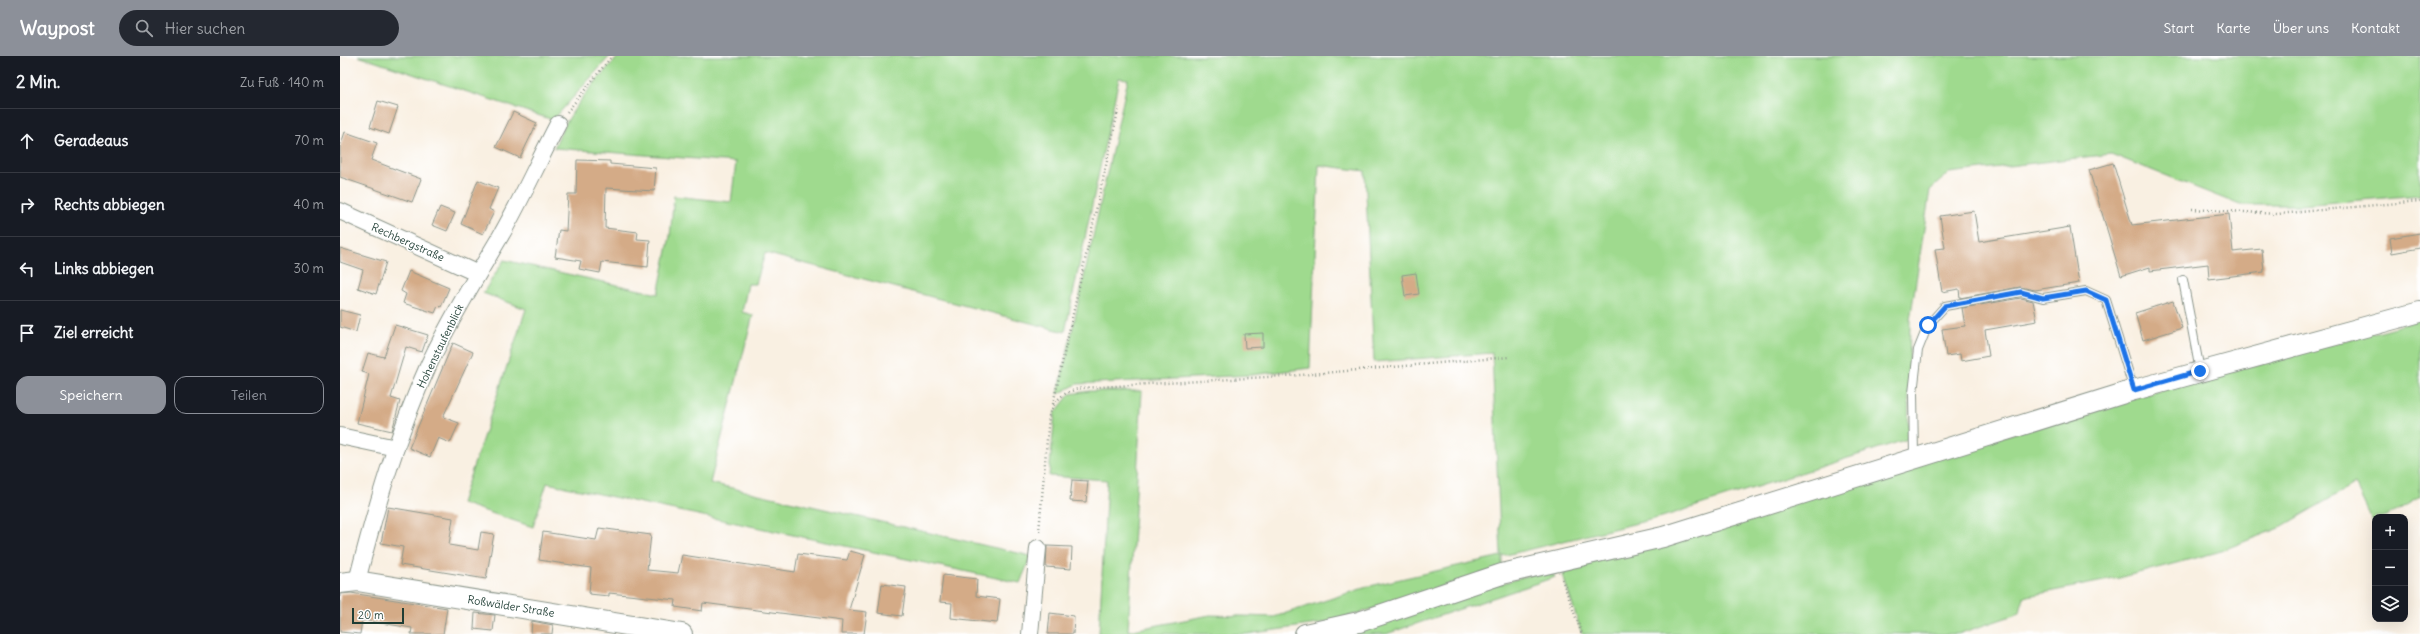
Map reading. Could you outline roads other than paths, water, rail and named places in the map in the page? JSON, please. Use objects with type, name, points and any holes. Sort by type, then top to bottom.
[{"type":"street","name":"Hohenstaufenblick","points":[[348,582],[376,508],[396,448],[429,364],[476,273],[500,237],[558,124]]},
{"type":"street","name":"Rechbergstraße","points":[[340,211],[476,273]]},
{"type":"street","points":[[1305,634],[1359,622],[1502,574],[1662,537],[1778,503],[1914,457],[2134,390],[2420,312]]},
{"type":"street","points":[[340,436],[396,448]]},
{"type":"street","points":[[1030,634],[1038,548]]},
{"type":"street","name":"Roßwälder Straße","points":[[348,582],[682,634]]},
{"type":"lane","points":[[2183,280],[2200,371]]},
{"type":"lane","points":[[1914,457],[1913,393],[1918,350],[1928,325],[1945,306],[2021,292],[2043,298],[2086,291],[2106,300],[2134,390]]}]
